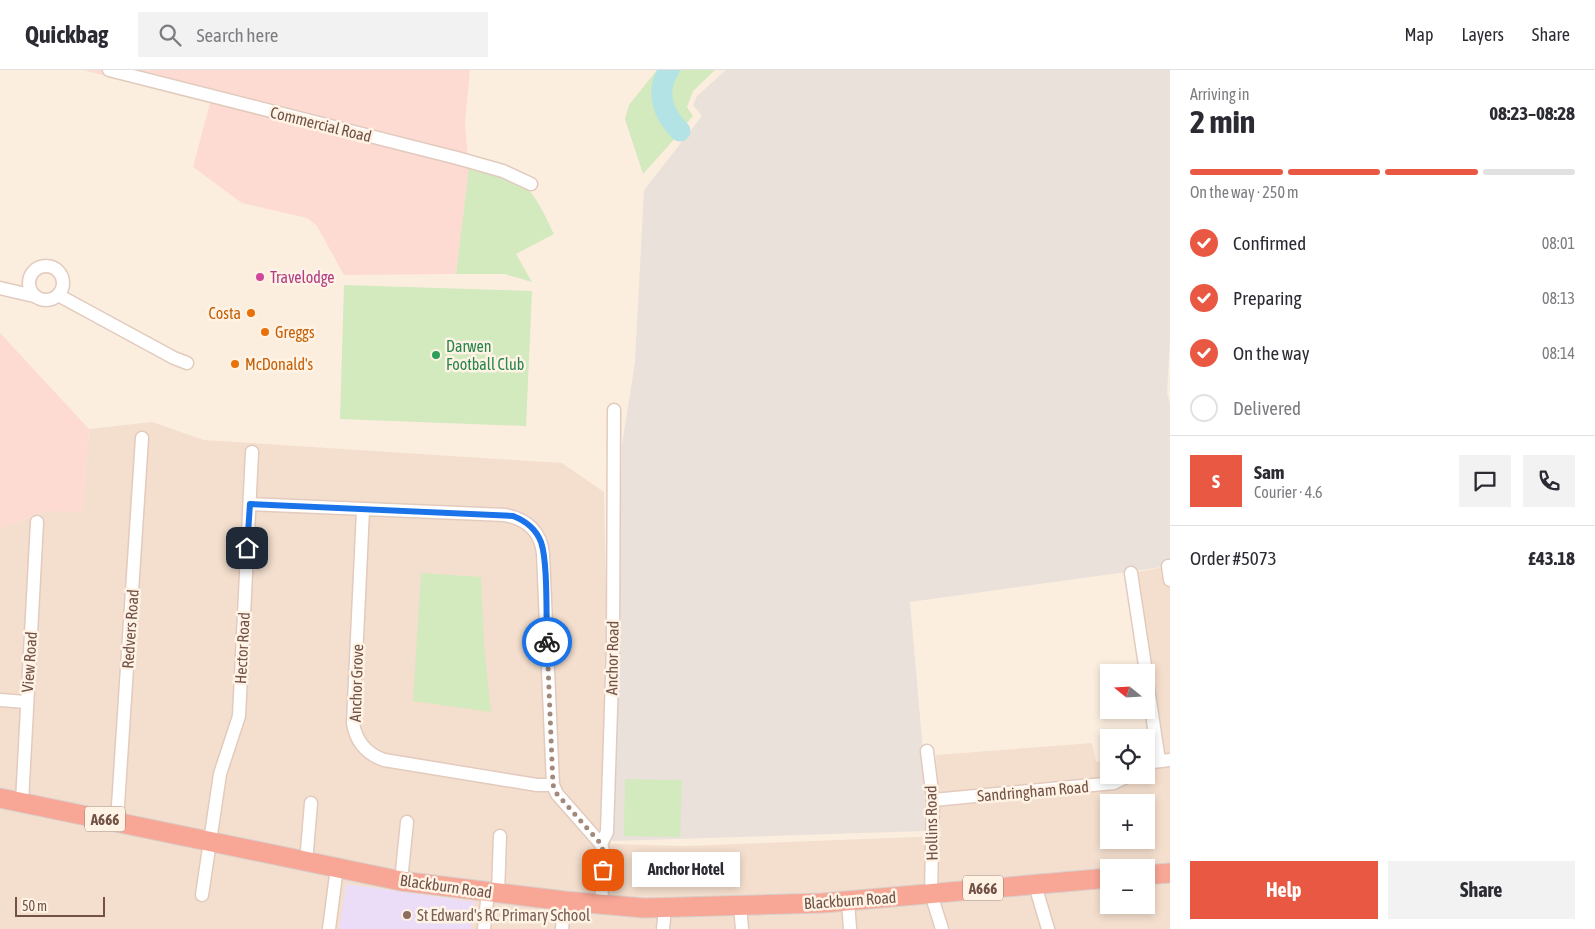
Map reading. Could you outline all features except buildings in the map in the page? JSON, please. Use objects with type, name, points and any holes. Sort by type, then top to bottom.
[{"type":"highway","name":"Blackburn Road","points":[[0,798],[401,881],[602,904],[665,908],[848,901],[1100,879]]},
{"type":"highway","points":[[1155,874],[1170,873]]},
{"type":"street","name":"Commercial Road","points":[[109,70],[457,158],[503,171],[531,184]]},
{"type":"street","points":[[0,287],[31,275],[41,267],[52,268],[57,271],[62,280],[58,295]]},
{"type":"street","points":[[31,275],[30,286],[34,296]]},
{"type":"street","points":[[0,287],[45,300],[58,295],[174,358],[187,363]]},
{"type":"street","name":"Anchor Road","points":[[602,904],[604,854],[601,844],[608,832],[613,647],[614,410]]},
{"type":"street","name":"Redvers Road","points":[[117,821],[142,438]]},
{"type":"street","name":"Hector Road","points":[[202,895],[220,774],[238,716],[252,452]]},
{"type":"street","points":[[250,504],[505,515],[521,520],[534,530],[541,541],[543,554],[553,785],[557,794],[601,844]]},
{"type":"street","name":"Anchor Grove","points":[[363,510],[354,724],[360,743],[370,754],[384,760],[537,785],[553,785]]},
{"type":"street","name":"View Road","points":[[22,802],[37,522]]},
{"type":"street","points":[[1168,566],[1170,580]]},
{"type":"street","points":[[1131,573],[1145,664]]},
{"type":"street","points":[[0,700],[26,702]]},
{"type":"street","points":[[1155,714],[1165,760]]},
{"type":"street","name":"Hollins Road","points":[[927,751],[933,800],[931,894],[942,929]]},
{"type":"street","name":"Sandringham Road","points":[[933,800],[1103,784]]},
{"type":"street","points":[[306,862],[311,802]]},
{"type":"street","points":[[401,881],[406,822]]},
{"type":"street","points":[[484,929],[493,893],[500,836]]},
{"type":"street","points":[[329,929],[337,867]]},
{"type":"street","points":[[1035,885],[1048,929]]},
{"type":"street","points":[[562,929],[565,901]]},
{"type":"street","points":[[848,901],[850,929]]},
{"type":"street","points":[[740,906],[742,929]]},
{"type":"street","points":[[663,929],[665,908]]},
{"type":"shaded area","points":[[83,70],[470,70],[465,123],[469,170],[456,274],[344,275],[317,226],[307,218],[242,203],[193,167],[210,103]]},
{"type":"shaded area","points":[[726,70],[1170,70],[1170,340],[1167,393],[1170,404],[1170,566],[910,602],[928,808],[925,831],[612,841],[622,445],[635,362],[644,190],[702,116],[693,105],[697,96]]},
{"type":"shaded area","points":[[0,333],[89,429],[82,513],[46,511],[0,529]]},
{"type":"shaded area","points":[[152,422],[204,440],[562,463],[604,492],[611,844],[684,846],[941,836],[936,755],[1092,743],[1096,762],[1100,761],[1100,784],[1155,784],[1155,729],[1148,729],[1147,719],[1155,719],[1155,664],[1139,664],[1126,574],[1170,566],[1170,929],[0,929],[0,529],[46,511],[82,512],[89,429]]},
{"type":"shaded area","name":"St Edward's RC Primary School","points":[[346,884],[475,902],[471,929],[339,929]]},
{"type":"green space","points":[[657,70],[666,70],[659,87],[660,105],[666,121],[678,135],[643,174],[625,119],[629,105]]},
{"type":"green space","points":[[676,70],[715,70],[693,91],[687,107],[693,116],[684,126],[674,106],[670,91],[672,77]]},
{"type":"green space","points":[[469,168],[497,174],[522,184],[532,193],[540,207],[554,234],[516,254],[532,282],[505,274],[456,274]]},
{"type":"green space","name":"Darwen Football Club","points":[[344,285],[532,291],[526,426],[340,419]]},
{"type":"green space","points":[[421,573],[481,577],[484,645],[491,712],[413,701]]},
{"type":"green space","points":[[625,779],[682,780],[680,837],[624,836]]},
{"type":"waterway","points":[[669,70],[662,86],[663,102],[669,117],[680,131]]},
{"type":"way so far","points":[[547,642],[553,785],[557,794],[601,844],[604,854],[603,870]]},
{"type":"place","name":"Travelodge","points":[[260,277]]},
{"type":"place","name":"Costa","points":[[251,313]]},
{"type":"place","name":"Greggs","points":[[265,332]]},
{"type":"place","name":"Darwen Football Club","points":[[436,355]]},
{"type":"place","name":"McDonald's","points":[[235,364]]},
{"type":"place","name":"Anchor Hotel","points":[[603,870]]},
{"type":"place","name":"St Edward's RC Primary School","points":[[407,915]]},
{"type":"route","points":[[247,548],[250,504],[513,516],[528,524],[541,541],[547,642]]}]
